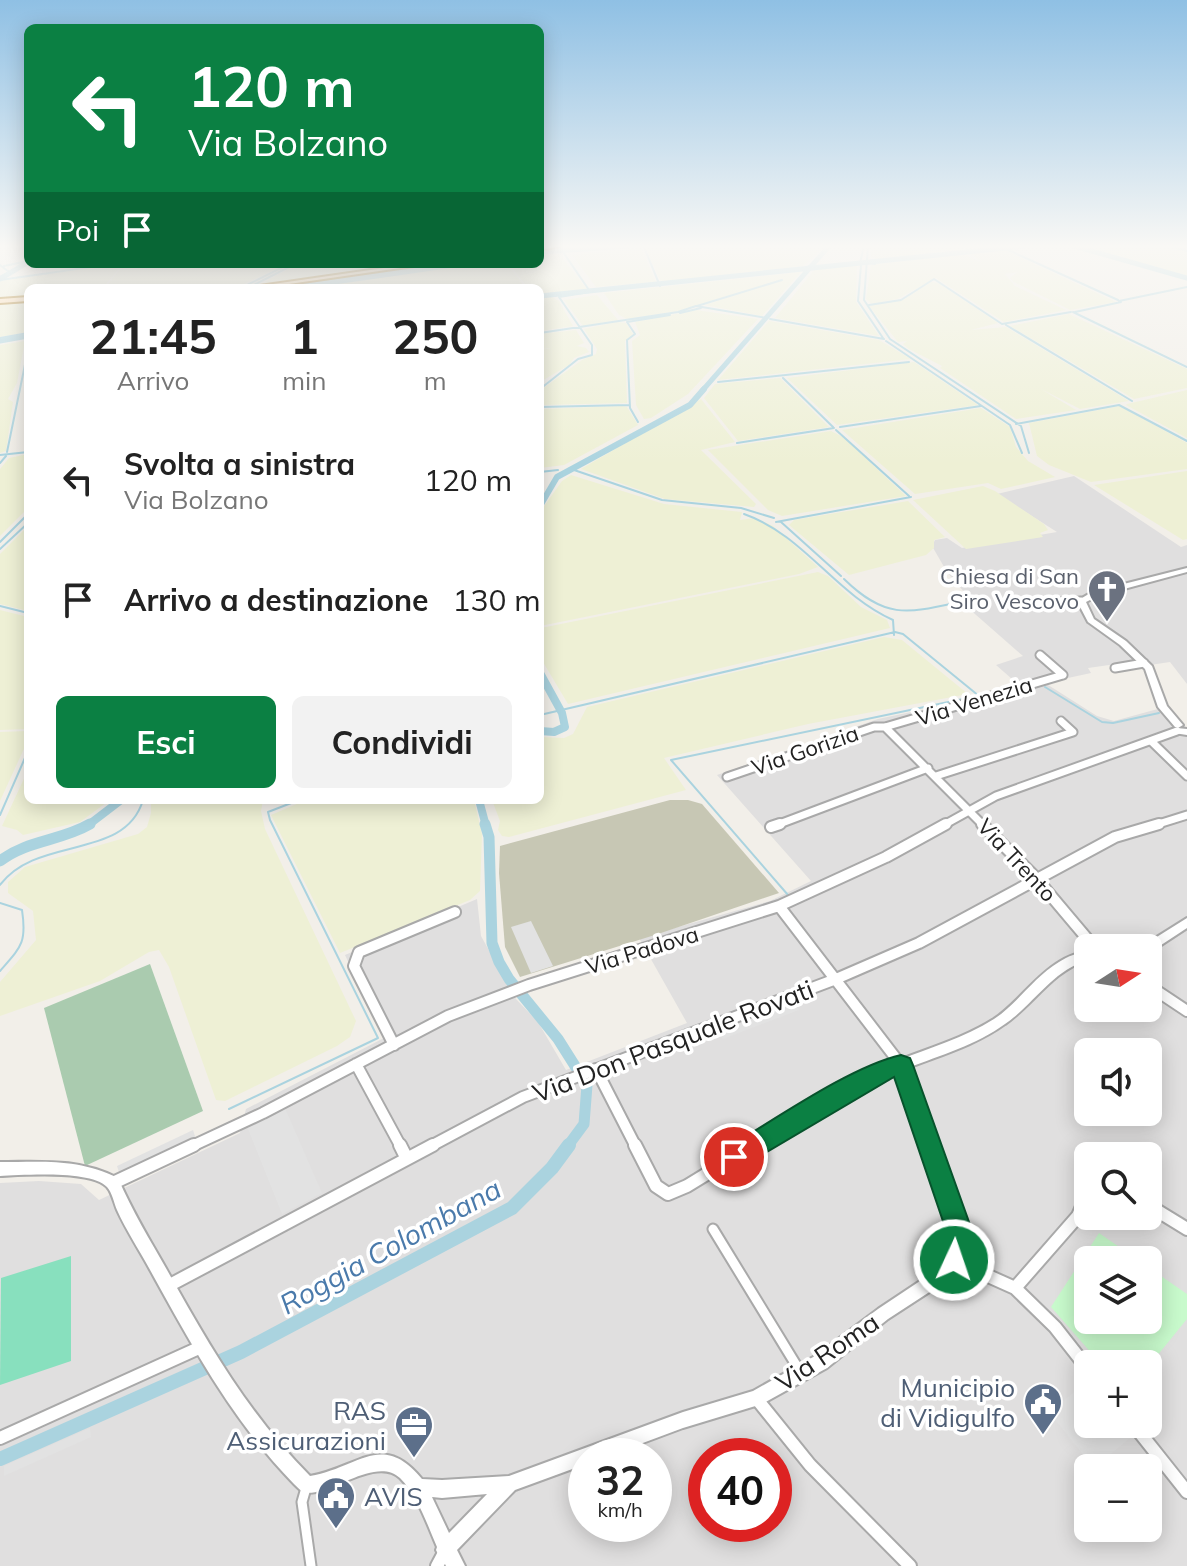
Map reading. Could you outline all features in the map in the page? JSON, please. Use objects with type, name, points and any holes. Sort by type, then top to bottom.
[{"type":"street","points":[[1026,603],[1081,601],[1095,594],[1187,570]]},
{"type":"street","points":[[1081,601],[1091,620],[1144,663],[1154,678],[1163,707],[1184,730]]},
{"type":"street","name":"Via Venezia","points":[[885,727],[1063,675],[1040,655]]},
{"type":"street","points":[[1115,668],[1144,663]]},
{"type":"street","points":[[936,776],[1073,732],[1061,721]]},
{"type":"street","name":"Via Gorizia","points":[[727,777],[874,727],[885,727]]},
{"type":"street","name":"Via Trento","points":[[885,727],[970,809],[1036,878],[1083,934]]},
{"type":"street","name":"Via Padova","points":[[113,1183],[263,1113],[448,1016],[529,985],[779,906],[886,857],[996,796],[1184,730]]},
{"type":"street","points":[[1151,741],[1187,776]]},
{"type":"street","points":[[771,827],[928,768]]},
{"type":"street","name":"Via Don Pasquale Rovati","points":[[168,1286],[523,1097],[836,979],[919,943],[1115,837],[1187,815]]},
{"type":"street","points":[[779,906],[901,1065],[961,1236],[958,1258]]},
{"type":"street","points":[[394,1045],[354,966],[359,952],[455,912]]},
{"type":"street","points":[[1162,940],[1187,922]]},
{"type":"street","points":[[592,1071],[656,1186],[671,1194],[828,1100],[889,1068],[1003,1020],[1074,958]]},
{"type":"street","points":[[1162,995],[1187,1011]]},
{"type":"street","points":[[356,1064],[406,1157]]},
{"type":"street","points":[[0,1169],[70,1169],[92,1173],[113,1183],[215,1371],[260,1432],[307,1485]]},
{"type":"street","points":[[1162,1214],[1185,1228]]},
{"type":"street","points":[[1015,1288],[1074,1221]]},
{"type":"street","points":[[713,1229],[801,1374]]},
{"type":"street","points":[[958,1258],[971,1251],[980,1265],[977,1271],[1015,1288],[1055,1327],[1074,1351]]},
{"type":"street","name":"Via Roma","points":[[446,1561],[420,1487],[442,1489],[509,1484],[683,1420],[756,1398],[801,1374],[958,1258]]},
{"type":"street","points":[[0,1438],[203,1350]]},
{"type":"street","points":[[756,1398],[793,1448],[910,1566]]},
{"type":"street","points":[[1144,1438],[1187,1492]]},
{"type":"street","points":[[307,1485],[326,1483],[380,1462],[394,1463],[420,1487]]},
{"type":"street","name":"Via Roma","points":[[446,1561],[509,1484]]},
{"type":"street","points":[[307,1485],[302,1502],[311,1566]]},
{"type":"shaded area","points":[[0,319],[24,319],[24,333],[0,337]]},
{"type":"shaded area","points":[[544,319],[569,319],[573,326],[544,330]]},
{"type":"shaded area","points":[[578,319],[618,320],[583,326]]},
{"type":"shaded area","points":[[650,319],[758,319],[688,394],[651,418],[644,419],[636,405],[632,341],[640,335],[635,322]]},
{"type":"shaded area","points":[[781,319],[868,319],[879,336]]},
{"type":"shaded area","points":[[880,319],[992,319],[998,323],[971,330],[1006,327],[1129,401],[1080,409],[1041,389],[1076,410],[1016,419],[940,368],[942,366],[909,349],[903,344],[907,341],[898,342]]},
{"type":"shaded area","points":[[1044,319],[1080,319],[1187,369],[1187,388],[1134,399],[1010,326]]},
{"type":"shaded area","points":[[769,321],[879,340],[911,359],[718,380]]},
{"type":"shaded area","points":[[617,322],[626,323],[633,334],[625,341],[627,403],[544,405],[544,388],[582,360],[596,354],[597,349],[584,329]]},
{"type":"shaded area","points":[[576,330],[584,343],[577,346],[589,352],[574,358],[569,365],[544,380],[544,349],[551,348],[544,349],[544,334]]},
{"type":"shaded area","points":[[24,341],[17,383],[8,399],[13,402],[6,451],[0,453],[0,345]]},
{"type":"shaded area","points":[[914,362],[978,405],[837,425],[787,378]]},
{"type":"shaded area","points":[[780,378],[829,427],[738,441],[704,398],[715,384]]},
{"type":"shaded area","points":[[1187,390],[1187,438],[1126,405],[1127,404]]},
{"type":"shaded area","points":[[701,399],[735,442],[701,450],[756,504],[754,507],[665,499],[581,469]]},
{"type":"shaded area","points":[[622,406],[627,407],[638,425],[564,465],[544,468],[544,409]]},
{"type":"shaded area","points":[[1120,406],[1187,443],[1187,469],[1091,482],[1049,465],[1037,456],[1029,423]]},
{"type":"shaded area","points":[[981,408],[1010,427],[1016,447],[1028,461],[1055,477],[1001,489],[988,483],[915,494],[842,430]]},
{"type":"shaded area","points":[[831,431],[843,437],[906,496],[782,516],[768,510],[708,450]]},
{"type":"shaded area","points":[[24,455],[24,512],[0,536],[0,469],[9,458]]},
{"type":"shaded area","points":[[1187,471],[1187,539],[1183,540],[1094,485]]},
{"type":"shaded area","points":[[571,475],[664,504],[742,512],[740,520],[755,518],[773,526],[818,567],[799,574],[544,625],[544,506],[562,481]]},
{"type":"shaded area","points":[[1074,476],[1181,547],[1187,545],[1187,684],[1170,662],[1116,670],[1109,665],[1088,668],[1091,673],[1045,683],[1097,716],[1114,721],[1165,707],[1187,728],[1187,1566],[0,1566],[0,1183],[39,1181],[81,1184],[99,1200],[240,1133],[246,1109],[384,1038],[345,955],[477,899],[481,936],[516,999],[538,1022],[566,1070],[687,1023],[639,938],[770,901],[811,881],[717,775],[878,719],[987,696],[1019,685],[996,665],[1023,656],[967,607],[971,600],[947,572],[932,546],[935,540],[947,538],[962,548],[1057,532],[997,494]]},
{"type":"shaded area","points":[[983,486],[1044,524],[1048,530],[1040,533],[1043,537],[966,549],[913,500]]},
{"type":"shaded area","points":[[908,501],[945,537],[934,540],[934,548],[926,555],[849,575],[789,525],[794,520]]},
{"type":"shaded area","points":[[24,530],[24,610],[0,604],[0,554]]},
{"type":"shaded area","points":[[818,572],[828,576],[861,607],[887,620],[890,628],[568,704],[544,664],[544,627]]},
{"type":"shaded area","points":[[0,610],[24,616],[24,729],[0,730]]},
{"type":"shaded area","points":[[884,637],[902,640],[968,694],[808,724],[664,758],[686,790],[509,837],[502,836],[494,804],[544,804],[544,737],[564,738],[573,734],[587,707]]},
{"type":"shaded area","points":[[24,731],[24,749],[0,801],[0,732]]},
{"type":"shaded area","points":[[24,779],[24,804],[105,804],[80,822],[23,835],[2,826]]},
{"type":"shaded area","points":[[670,800],[702,804],[779,893],[520,977],[505,947],[500,846]]},
{"type":"shaded area","points":[[151,804],[262,804],[265,829],[356,1021],[350,1037],[225,1101],[216,1100],[169,967],[159,950],[149,952],[100,981],[0,1016],[0,982],[36,940],[33,911],[8,893],[8,882],[25,867],[138,834],[147,827]]},
{"type":"shaded area","points":[[297,804],[475,804],[482,834],[480,891],[470,900],[340,953],[271,815]]},
{"type":"shaded area","points":[[531,921],[553,966],[531,973],[511,927]]},
{"type":"shaded area","points":[[794,1003],[799,1010],[723,1039],[719,1032]]},
{"type":"shaded area","points":[[284,1106],[322,1193],[282,1214],[246,1124]]},
{"type":"shaded area","points":[[193,1130],[196,1139],[120,1175],[117,1166]]},
{"type":"shaded area","points":[[1074,1392],[1074,1438],[1130,1438],[1111,1454],[1083,1454],[1049,1412]]},
{"type":"shaded area","points":[[90,1428],[91,1437],[4,1476],[4,1466]]},
{"type":"green space","points":[[150,964],[203,1111],[85,1166],[44,1008]]},
{"type":"green space","points":[[1099,1233],[1118,1246],[1091,1246]]},
{"type":"green space","points":[[71,1256],[71,1361],[0,1385],[1,1278]]},
{"type":"green space","points":[[1074,1272],[1074,1333],[1051,1307]]},
{"type":"green space","points":[[1162,1277],[1187,1294],[1187,1319],[1162,1350],[1089,1350],[1075,1334],[1162,1334]]},
{"type":"waterway","points":[[574,319],[580,327]]},
{"type":"waterway","points":[[580,327],[631,319]]},
{"type":"waterway","points":[[638,422],[630,408],[627,340],[635,334],[627,322],[645,319]]},
{"type":"waterway","name":"Roggia Colombana","points":[[702,391],[765,319]]},
{"type":"waterway","points":[[770,319],[884,339]]},
{"type":"waterway","points":[[870,319],[883,338]]},
{"type":"waterway","points":[[877,319],[890,339],[1018,424]]},
{"type":"waterway","points":[[995,319],[1002,324],[1030,319]]},
{"type":"waterway","points":[[1088,319],[1187,367]]},
{"type":"waterway","points":[[1006,325],[1132,401]]},
{"type":"waterway","points":[[544,332],[580,327]]},
{"type":"waterway","points":[[544,386],[578,359],[592,355],[592,345],[580,327]]},
{"type":"waterway","points":[[0,338],[24,334]]},
{"type":"waterway","points":[[0,341],[24,337]]},
{"type":"waterway","points":[[886,341],[1010,425],[1022,453]]},
{"type":"waterway","points":[[718,382],[909,362]]},
{"type":"waterway","points":[[7,452],[24,369]]},
{"type":"waterway","points":[[783,378],[833,427]]},
{"type":"waterway","name":"Roggia Colombana","points":[[544,499],[557,477],[690,405],[704,389]]},
{"type":"waterway","points":[[544,407],[629,405]]},
{"type":"waterway","points":[[1018,424],[1119,405],[1187,441]]},
{"type":"waterway","points":[[840,427],[981,406]]},
{"type":"waterway","points":[[1018,424],[1029,453]]},
{"type":"waterway","points":[[737,443],[834,428]]},
{"type":"waterway","points":[[836,430],[909,496]]},
{"type":"waterway","points":[[0,455],[24,452]]},
{"type":"waterway","points":[[0,463],[6,456]]},
{"type":"waterway","points":[[544,472],[558,470]]},
{"type":"waterway","points":[[574,470],[662,500],[741,508],[774,518]]},
{"type":"waterway","points":[[776,522],[911,497]]},
{"type":"waterway","points":[[744,514],[784,536],[872,609],[893,620],[894,632]]},
{"type":"waterway","points":[[0,542],[24,518]]},
{"type":"waterway","points":[[781,522],[841,576]]},
{"type":"waterway","points":[[0,549],[24,527]]},
{"type":"waterway","points":[[844,579],[873,602],[886,608],[928,609],[964,601]]},
{"type":"waterway","points":[[0,606],[24,612]]},
{"type":"waterway","points":[[544,714],[894,632]]},
{"type":"waterway","points":[[894,632],[903,634],[979,696],[1010,686]]},
{"type":"waterway","name":"Roggia Colombana","points":[[544,680],[562,713],[565,727],[554,732],[544,731]]},
{"type":"waterway","points":[[1045,687],[1102,722],[1113,723],[1159,713]]},
{"type":"waterway","points":[[788,895],[671,760],[977,696]]},
{"type":"waterway","points":[[0,815],[24,760]]},
{"type":"waterway","points":[[89,825],[116,804]]},
{"type":"waterway","points":[[0,885],[16,869],[35,859],[100,841],[118,832],[133,819],[141,804]]},
{"type":"waterway","points":[[229,1109],[378,1038],[270,820],[268,812],[289,804]]},
{"type":"waterway","name":"Roggia Colombana","points":[[480,804],[486,826]]},
{"type":"waterway","name":"Roggia Colombana","points":[[485,824],[489,837],[492,943],[499,962],[509,979],[558,1039],[587,1085],[584,1124],[567,1147]]},
{"type":"waterway","points":[[0,861],[21,849],[89,825]]},
{"type":"waterway","points":[[0,903],[22,910],[24,930],[18,950],[0,971]]},
{"type":"waterway","name":"Roggia Colombana","points":[[0,1459],[241,1352],[512,1208],[552,1168],[569,1145]]},
{"type":"place","name":"Chiesa di San Siro Vescovo","points":[[1107,623]]},
{"type":"place","name":"Municipio di Vidigulfo","points":[[1043,1436]]},
{"type":"place","name":"RAS Assicurazioni","points":[[414,1459]]},
{"type":"place","name":"AVIS","points":[[336,1530]]},
{"type":"route","points":[[734,1157],[828,1100],[889,1068],[901,1065],[961,1236],[954,1260]]}]
